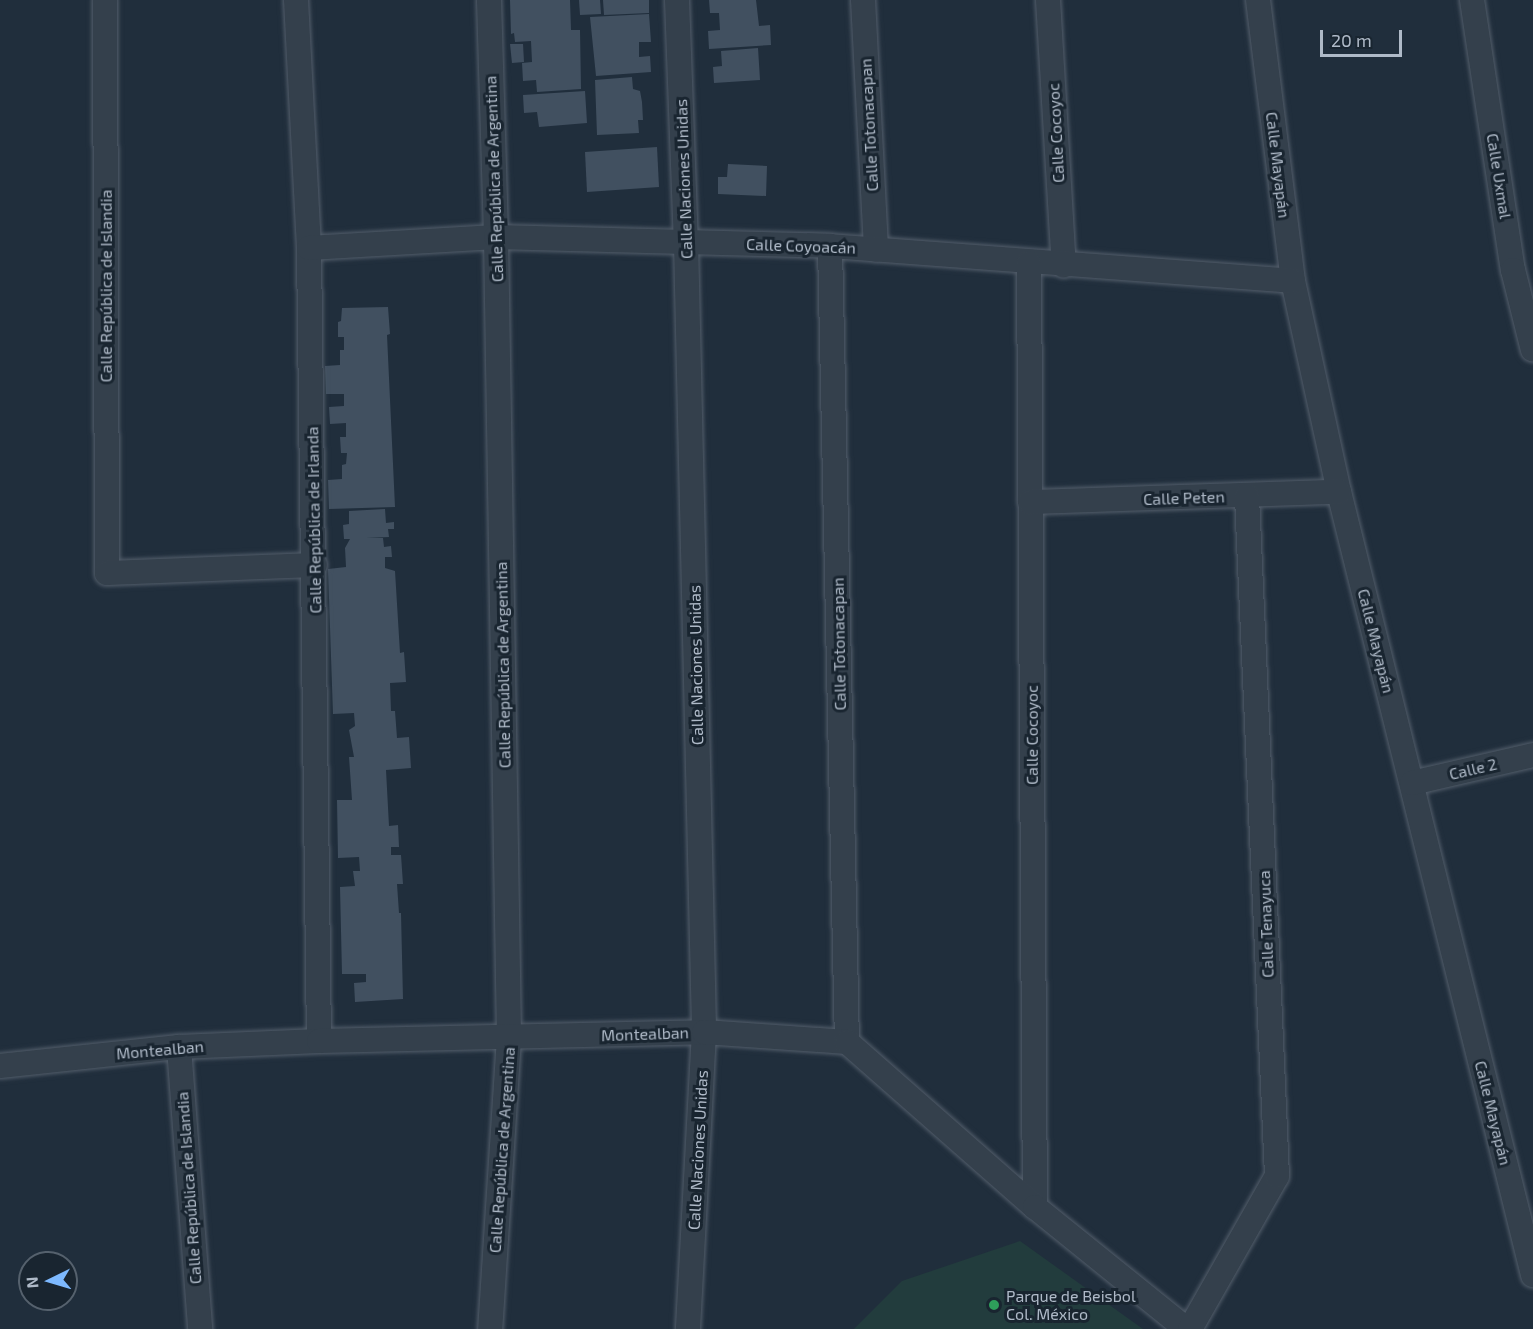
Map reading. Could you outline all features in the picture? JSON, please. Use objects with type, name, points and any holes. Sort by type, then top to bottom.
[{"type":"street","name":"Calle República de Islandia","points":[[105,0],[107,573],[315,565]]},
{"type":"street","name":"Calle República de Irlanda","points":[[296,0],[309,248],[320,1041]]},
{"type":"street","name":"Calle República de Argentina","points":[[489,0],[496,237],[509,1038],[490,1329]]},
{"type":"street","name":"Calle Naciones Unidas","points":[[677,0],[686,242],[704,1032],[688,1329]]},
{"type":"street","name":"Calle Totonacapan","points":[[863,0],[876,250]]},
{"type":"street","name":"Calle Cocoyoc","points":[[1048,0],[1064,266]]},
{"type":"street","name":"Calle Mayapán","points":[[1258,0],[1293,281],[1339,492],[1533,1275]]},
{"type":"street","name":"Calle Uxmal","points":[[1472,0],[1514,270],[1533,350]]},
{"type":"street","name":"Calle Coyoacán","points":[[309,248],[496,237],[831,246],[1064,266],[1293,281]]},
{"type":"street","name":"Calle Totonacapan","points":[[831,246],[847,1042]]},
{"type":"street","name":"Calle Cocoyoc","points":[[1029,263],[1035,1207]]},
{"type":"street","name":"Calle Peten","points":[[1030,502],[1339,492]]},
{"type":"street","name":"Calle Tenayuca","points":[[1188,1329],[1277,1176],[1247,496]]},
{"type":"street","name":"Calle 2","points":[[1412,783],[1533,755]]},
{"type":"street","name":"Montealban","points":[[0,1066],[179,1047],[320,1041],[704,1032],[847,1042]]},
{"type":"street","points":[[847,1042],[1035,1207],[1188,1329]]},
{"type":"street","name":"Calle República de Islandia","points":[[179,1047],[200,1329]]},
{"type":"green space","name":"Parque de Beisbol Col. México","points":[[1020,1241],[1143,1329],[854,1329],[902,1281]]},
{"type":"building","points":[[510,0],[570,0],[571,30],[580,30],[581,89],[537,92],[536,80],[523,81],[522,63],[532,62],[531,41],[515,42],[514,33],[511,34]]},
{"type":"building","points":[[579,0],[600,0],[601,14],[580,15]]},
{"type":"building","points":[[603,0],[649,0],[649,13],[604,15]]},
{"type":"building","points":[[709,0],[756,0],[759,26],[770,25],[771,45],[709,49],[708,31],[720,30],[719,13],[710,13]]},
{"type":"building","points":[[649,14],[651,42],[639,42],[639,57],[650,56],[651,72],[596,76],[590,17]]},
{"type":"building","points":[[510,44],[523,44],[524,62],[512,63]]},
{"type":"building","points":[[758,48],[760,80],[714,83],[713,67],[722,66],[721,51]]},
{"type":"building","points":[[632,77],[633,89],[640,91],[642,102],[643,120],[638,120],[639,133],[597,135],[595,80]]},
{"type":"building","points":[[585,91],[587,123],[539,127],[537,112],[524,113],[523,95]]},
{"type":"building","points":[[657,147],[659,187],[587,192],[585,152]]},
{"type":"building","points":[[728,164],[767,166],[766,196],[718,194],[718,177],[727,177]]},
{"type":"building","points":[[388,307],[390,334],[387,335],[395,507],[329,509],[328,480],[342,479],[342,465],[346,464],[347,453],[341,453],[340,437],[346,437],[346,423],[330,424],[329,407],[344,406],[344,394],[326,394],[325,366],[340,365],[340,350],[344,350],[344,337],[338,337],[338,322],[341,321],[342,308]]},
{"type":"building","points":[[385,509],[386,523],[394,522],[394,529],[388,529],[389,537],[366,538],[383,538],[384,547],[391,546],[392,557],[385,557],[385,568],[395,571],[400,653],[404,652],[406,682],[390,683],[391,711],[395,711],[397,738],[409,737],[411,768],[386,770],[389,826],[398,825],[399,847],[391,847],[391,855],[401,855],[403,884],[397,884],[399,913],[401,913],[403,999],[355,1002],[354,983],[366,982],[366,974],[342,974],[340,887],[355,886],[353,871],[360,871],[359,857],[338,858],[337,800],[352,800],[349,757],[354,757],[349,730],[355,726],[354,713],[333,714],[328,569],[346,567],[345,548],[350,539],[344,539],[343,525],[349,524],[349,511]]},
{"type":"place","name":"Parque de Beisbol Col. México","points":[[994,1305]]}]
